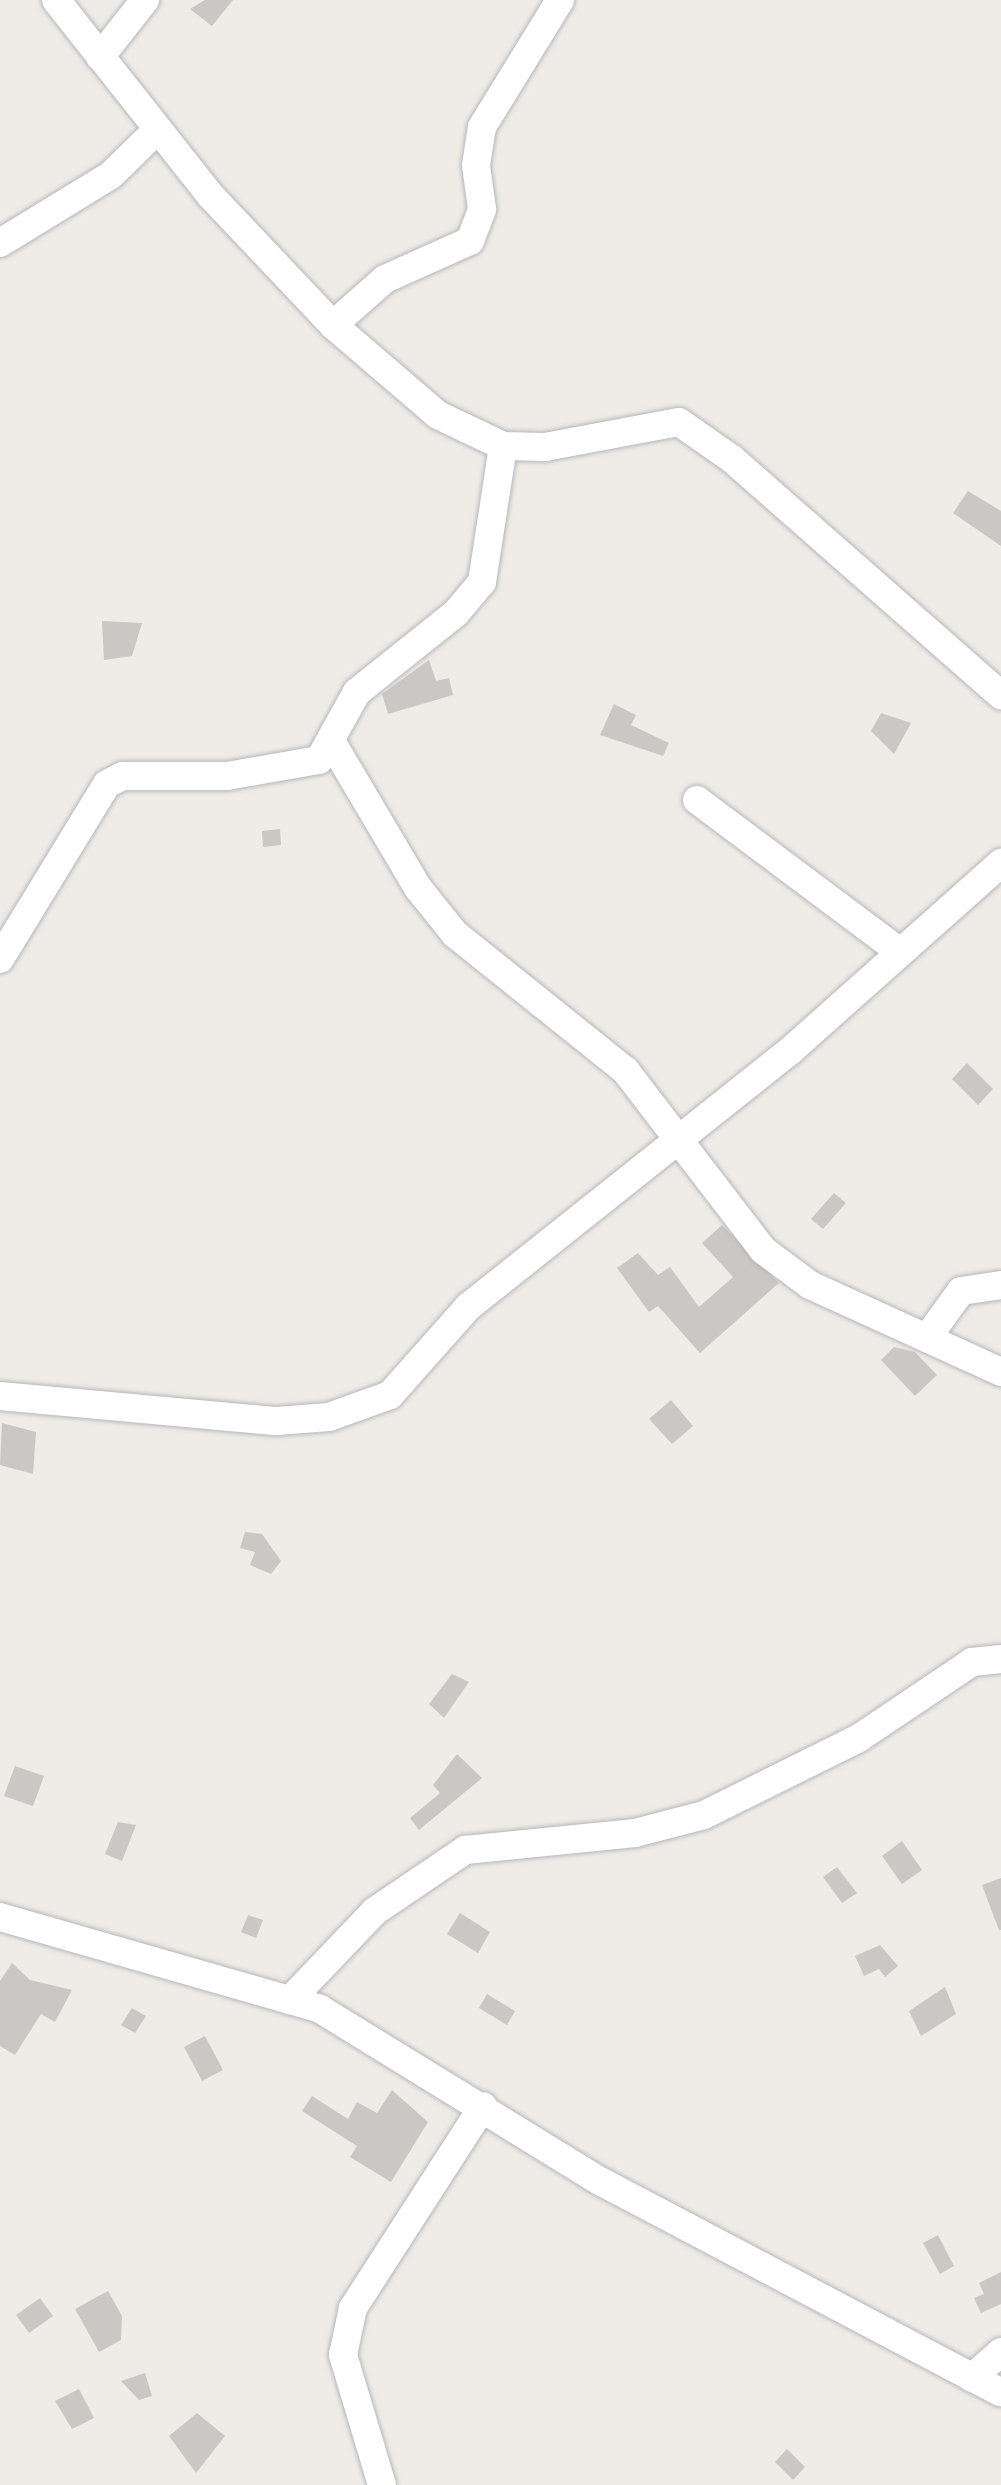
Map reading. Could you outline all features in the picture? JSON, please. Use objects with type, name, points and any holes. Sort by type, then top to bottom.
[{"type":"street","points":[[56,0],[157,130],[333,325],[438,415],[503,446],[545,447],[649,424],[689,427],[1001,695]]},
{"type":"street","points":[[100,57],[145,0]]},
{"type":"street","points":[[333,325],[385,279],[470,241],[482,209],[476,165],[482,127],[560,0]]},
{"type":"street","points":[[0,243],[111,175],[157,130]]},
{"type":"street","points":[[0,959],[107,784],[123,776],[310,766],[331,741],[379,668],[456,613],[482,582],[503,446]]},
{"type":"street","points":[[331,741],[418,888],[455,934],[615,1061],[680,1136],[763,1250],[810,1285],[1001,1372]]},
{"type":"street","points":[[697,800],[899,951]]},
{"type":"street","points":[[0,1396],[277,1421],[329,1417],[390,1395],[468,1307],[790,1051],[1001,863]]},
{"type":"street","points":[[927,1338],[961,1291],[1001,1285]]},
{"type":"street","points":[[290,2000],[375,1911],[465,1850],[635,1833],[704,1815],[859,1738],[972,1662],[1001,1659]]},
{"type":"street","points":[[0,1917],[290,2000],[373,2035],[600,2181],[1001,2392]]},
{"type":"street","points":[[382,2485],[343,2355],[353,2308],[483,2106]]},
{"type":"street","points":[[972,2378],[1001,2352]]},
{"type":"building","points":[[205,0],[233,0],[212,26],[190,9]]},
{"type":"building","points":[[968,491],[1001,511],[1001,546],[953,513]]},
{"type":"building","points":[[102,621],[142,623],[132,656],[104,660]]},
{"type":"building","points":[[429,660],[436,681],[449,678],[453,695],[388,714],[382,694]]},
{"type":"building","points":[[614,704],[636,715],[631,725],[669,743],[663,756],[600,735]]},
{"type":"building","points":[[881,713],[911,723],[894,754],[871,731]]},
{"type":"building","points":[[280,829],[281,845],[263,847],[262,831]]},
{"type":"building","points":[[967,1063],[993,1089],[978,1105],[952,1079]]},
{"type":"building","points":[[834,1193],[846,1203],[823,1229],[811,1219]]},
{"type":"building","points":[[722,1225],[779,1283],[700,1353],[658,1306],[649,1312],[617,1268],[638,1253],[658,1275],[670,1267],[699,1307],[733,1277],[702,1243]]},
{"type":"building","points":[[894,1347],[915,1352],[937,1375],[915,1396],[881,1360]]},
{"type":"building","points":[[671,1400],[693,1426],[672,1444],[649,1419]]},
{"type":"building","points":[[2,1423],[36,1432],[33,1474],[0,1465]]},
{"type":"building","points":[[245,1532],[262,1534],[281,1561],[271,1574],[250,1565],[255,1552],[240,1548]]},
{"type":"building","points":[[452,1674],[469,1682],[444,1718],[429,1704]]},
{"type":"building","points":[[457,1754],[482,1778],[419,1830],[410,1818],[440,1793],[433,1785]]},
{"type":"building","points":[[15,1766],[44,1776],[33,1806],[4,1796]]},
{"type":"building","points":[[118,1822],[136,1825],[122,1861],[105,1854]]},
{"type":"building","points":[[902,1841],[922,1870],[902,1884],[882,1856]]},
{"type":"building","points":[[837,1867],[857,1893],[842,1903],[823,1877]]},
{"type":"building","points":[[1001,1878],[1001,1930],[999,1930],[982,1885]]},
{"type":"building","points":[[460,1913],[490,1932],[478,1953],[447,1934]]},
{"type":"building","points":[[248,1915],[263,1920],[256,1938],[241,1932]]},
{"type":"building","points":[[880,1945],[898,1966],[885,1977],[879,1969],[864,1976],[855,1956]]},
{"type":"building","points":[[12,1963],[30,1980],[72,1990],[55,2022],[41,2014],[15,2055],[0,2046],[0,1981]]},
{"type":"building","points":[[945,1987],[956,2014],[921,2036],[909,2011]]},
{"type":"building","points":[[487,1994],[515,2011],[507,2025],[479,2008]]},
{"type":"building","points":[[132,2008],[146,2016],[135,2033],[121,2025]]},
{"type":"building","points":[[205,2036],[223,2070],[202,2081],[184,2047]]},
{"type":"building","points":[[392,2090],[428,2122],[391,2182],[350,2157],[357,2146],[302,2111],[312,2096],[348,2119],[357,2102],[377,2113]]},
{"type":"building","points":[[938,2235],[954,2266],[940,2274],[923,2243]]},
{"type":"building","points":[[1001,2272],[1001,2304],[981,2313],[974,2298],[984,2294],[979,2283]]},
{"type":"building","points":[[108,2291],[122,2316],[121,2340],[99,2352],[75,2309]]},
{"type":"building","points":[[40,2298],[53,2316],[29,2333],[16,2315]]},
{"type":"building","points":[[145,2373],[152,2396],[139,2400],[121,2381]]},
{"type":"building","points":[[79,2389],[94,2418],[72,2429],[55,2401]]},
{"type":"building","points":[[197,2413],[225,2436],[196,2473],[169,2436]]},
{"type":"building","points":[[787,2449],[805,2467],[793,2480],[775,2462]]}]
